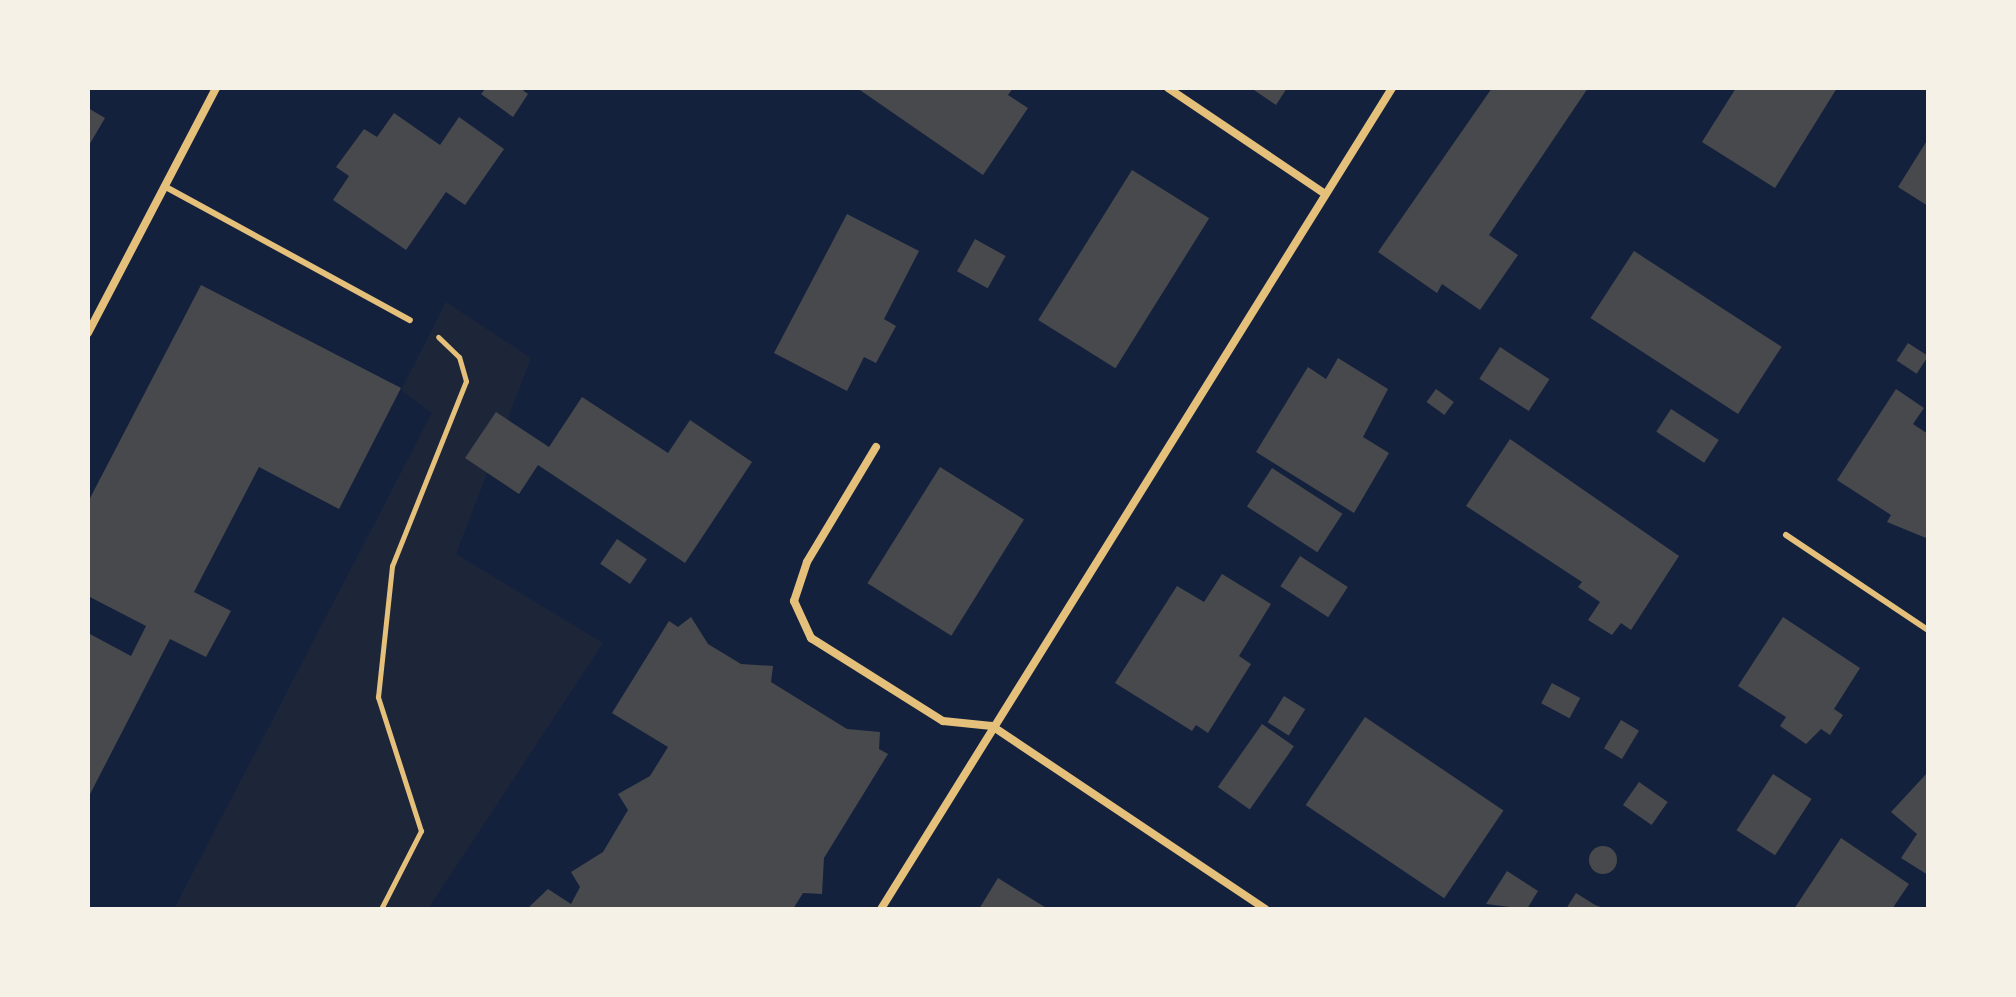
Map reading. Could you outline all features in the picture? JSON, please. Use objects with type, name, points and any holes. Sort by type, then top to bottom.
[{"type":"street","points":[[88,333],[216,88]]},
{"type":"street","points":[[1168,88],[1322,192]]},
{"type":"street","points":[[881,909],[1322,192],[1392,88]]},
{"type":"street","points":[[876,447],[807,562],[794,601],[811,638],[929,713],[992,726],[1265,909]]},
{"type":"lane","points":[[164,186],[410,320]]},
{"type":"lane","points":[[1786,535],[1928,630]]},
{"type":"path","points":[[381,909],[421,831],[378,697],[392,566],[466,381],[459,357],[410,320]]},
{"type":"shaded area","points":[[446,302],[531,358],[456,554],[603,643],[428,909],[174,909],[432,413],[401,390]]},
{"type":"building","points":[[486,88],[520,88],[528,94],[513,117],[481,94]]},
{"type":"building","points":[[857,88],[1013,88],[1008,95],[1028,108],[983,175]]},
{"type":"building","points":[[1251,88],[1287,88],[1276,105]]},
{"type":"building","points":[[1492,88],[1588,88],[1489,235],[1518,255],[1480,310],[1442,284],[1437,293],[1378,252]]},
{"type":"building","points":[[1736,88],[1837,88],[1775,188],[1702,142]]},
{"type":"building","points":[[88,108],[105,118],[88,147]]},
{"type":"building","points":[[394,113],[440,145],[459,117],[504,149],[465,205],[446,192],[406,250],[333,200],[349,176],[336,167],[364,129],[377,137]]},
{"type":"building","points":[[1928,139],[1928,206],[1898,187]]},
{"type":"building","points":[[1132,170],[1209,218],[1115,368],[1038,320]]},
{"type":"building","points":[[847,214],[919,251],[884,319],[896,326],[876,363],[864,357],[847,391],[774,353]]},
{"type":"building","points":[[975,239],[1006,256],[988,288],[957,271]]},
{"type":"building","points":[[1634,251],[1782,347],[1738,414],[1590,318]]},
{"type":"building","points":[[201,285],[401,388],[339,509],[259,467],[194,592],[231,611],[206,657],[170,639],[88,798],[88,633],[131,656],[146,626],[88,596],[88,502]]},
{"type":"building","points":[[1908,343],[1928,356],[1917,374],[1897,361]]},
{"type":"building","points":[[1500,347],[1549,379],[1529,411],[1479,379]]},
{"type":"building","points":[[1338,358],[1388,389],[1363,437],[1389,453],[1354,513],[1256,452],[1308,367],[1326,379]]},
{"type":"building","points":[[1436,389],[1454,402],[1444,415],[1427,402]]},
{"type":"building","points":[[1896,389],[1924,408],[1913,424],[1928,434],[1926,538],[1887,522],[1891,515],[1837,480]]},
{"type":"building","points":[[582,397],[668,453],[690,420],[752,462],[685,563],[538,465],[519,494],[465,458],[496,412],[549,447]]},
{"type":"building","points":[[1671,409],[1719,440],[1704,463],[1656,432]]},
{"type":"building","points":[[1510,439],[1679,556],[1631,630],[1621,623],[1612,635],[1588,620],[1600,602],[1578,587],[1582,582],[1466,506]]},
{"type":"building","points":[[940,467],[1024,519],[951,636],[867,583]]},
{"type":"building","points":[[1272,468],[1342,514],[1317,552],[1247,507]]},
{"type":"building","points":[[617,539],[647,559],[630,584],[600,564]]},
{"type":"building","points":[[1300,556],[1348,587],[1328,617],[1280,586]]},
{"type":"building","points":[[1222,574],[1271,604],[1239,656],[1251,664],[1208,733],[1196,725],[1192,731],[1115,683],[1177,586],[1204,602]]},
{"type":"building","points":[[691,617],[708,644],[741,664],[773,666],[771,682],[847,729],[880,732],[879,749],[888,754],[824,858],[822,894],[803,893],[793,909],[527,909],[548,889],[571,904],[580,887],[571,872],[603,852],[628,810],[618,794],[650,776],[668,747],[612,713],[669,621],[678,627]]},
{"type":"building","points":[[1783,617],[1860,668],[1834,709],[1843,715],[1830,735],[1821,729],[1806,744],[1780,726],[1786,717],[1738,686]]},
{"type":"building","points":[[1552,683],[1580,698],[1569,718],[1541,703]]},
{"type":"building","points":[[1284,696],[1305,709],[1289,736],[1268,722]]},
{"type":"building","points":[[1365,717],[1503,810],[1444,898],[1306,805]]},
{"type":"building","points":[[1621,720],[1639,731],[1622,759],[1604,748]]},
{"type":"building","points":[[1262,724],[1294,746],[1250,809],[1218,787]]},
{"type":"building","points":[[1928,772],[1928,875],[1901,858],[1917,834],[1891,812]]},
{"type":"building","points":[[1773,774],[1812,799],[1775,855],[1737,830]]},
{"type":"building","points":[[1639,782],[1668,802],[1652,825],[1623,805]]},
{"type":"building","points":[[1841,838],[1909,884],[1892,909],[1794,909]]},
{"type":"building","points":[[1603,846],[1613,850],[1617,860],[1613,870],[1603,874],[1593,870],[1589,860],[1593,850]]},
{"type":"building","points":[[1507,871],[1538,891],[1527,909],[1486,904]]},
{"type":"building","points":[[998,878],[1048,909],[979,909]]},
{"type":"building","points":[[1576,893],[1595,905],[1607,909],[1566,909]]}]
